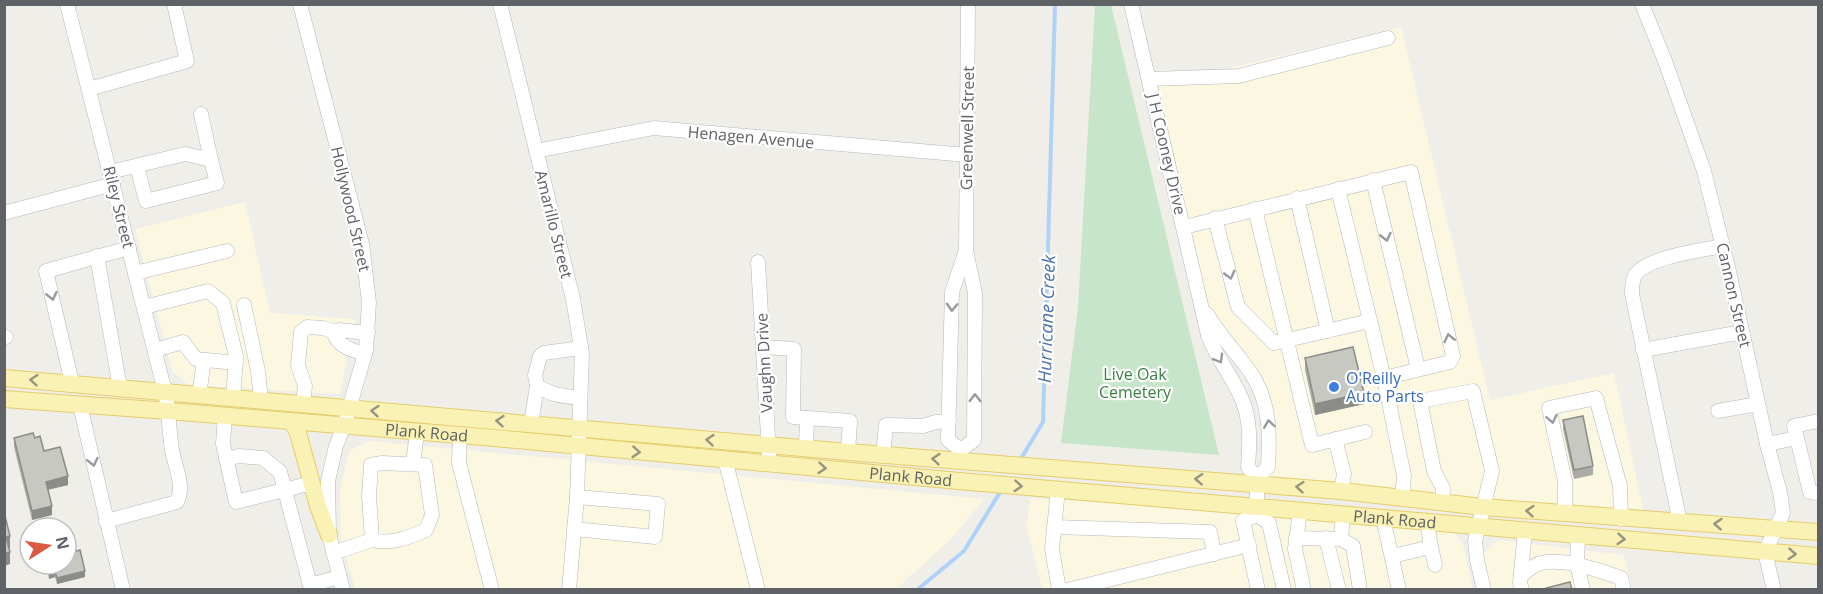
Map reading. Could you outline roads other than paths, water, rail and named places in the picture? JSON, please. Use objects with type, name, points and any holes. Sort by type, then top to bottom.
[{"type":"main road","name":"Plank Road","points":[[4,378],[848,452],[961,455],[994,464],[1258,481],[1484,507],[1621,519],[1776,528],[1818,528]]},
{"type":"main road","name":"Plank Road","points":[[4,399],[459,435],[1051,488],[1257,511],[1343,514],[1818,556]]},
{"type":"main road","points":[[289,421],[293,423],[298,433],[318,506],[329,535]]},
{"type":"street","name":"Riley Street","points":[[68,4],[165,392],[172,450],[180,481],[180,496],[177,502],[106,521]]},
{"type":"street","points":[[89,89],[187,61],[174,4]]},
{"type":"street","name":"Hollywood Street","points":[[300,4],[362,244],[369,302],[365,354],[336,446],[328,481],[329,535],[341,583]]},
{"type":"street","name":"Amarillo Street","points":[[500,4],[573,299],[581,348],[577,497],[569,590]]},
{"type":"street","name":"Greenwell Street","points":[[959,481],[961,455],[974,440],[975,293],[966,251],[968,4]]},
{"type":"street","name":"J H Cooney Drive","points":[[1131,4],[1213,349],[1240,394],[1246,411],[1250,433],[1248,467],[1258,481]]},
{"type":"street","name":"Cannon Street","points":[[1641,4],[1665,61],[1711,197],[1783,506],[1783,513],[1765,552]]},
{"type":"street","points":[[1149,79],[1239,76],[1388,38]]},
{"type":"street","points":[[137,166],[146,201],[217,183],[201,114]]},
{"type":"street","name":"Henagen Avenue","points":[[536,151],[654,128],[967,154]]},
{"type":"street","points":[[4,213],[111,178],[137,166],[185,154],[211,160]]},
{"type":"street","points":[[1184,227],[1408,172],[1412,175],[1454,356],[1450,362],[1384,378]]},
{"type":"street","points":[[1373,180],[1418,369]]},
{"type":"street","points":[[1338,189],[1384,378],[1404,476],[1402,498]]},
{"type":"street","points":[[1297,198],[1328,331]]},
{"type":"street","points":[[1255,208],[1312,445],[1365,432]]},
{"type":"street","points":[[1215,218],[1238,307],[1274,343],[1370,321]]},
{"type":"street","points":[[1680,522],[1643,350],[1632,294],[1632,282],[1636,273],[1647,266],[1665,259],[1723,246]]},
{"type":"street","points":[[72,383],[46,271],[129,248]]},
{"type":"street","points":[[135,273],[227,251]]},
{"type":"street","name":"Greenwell Street","points":[[961,455],[948,440],[952,292],[966,251]]},
{"type":"street","points":[[97,256],[120,388]]},
{"type":"street","name":"Vaughn Drive","points":[[758,262],[770,464]]},
{"type":"street","points":[[144,307],[208,291],[223,303],[236,356],[233,399]]},
{"type":"street","name":"J H Cooney Drive","points":[[1202,304],[1215,327],[1252,374],[1265,402],[1270,433],[1268,466],[1258,481],[1257,511],[1244,521],[1249,545]]},
{"type":"street","points":[[244,305],[258,371],[261,401]]},
{"type":"street","points":[[303,405],[305,386],[298,365],[301,332],[307,327],[323,328],[335,332],[339,330],[368,333]]},
{"type":"street","points":[[335,332],[334,336],[344,347],[365,354]]},
{"type":"street","points":[[1643,350],[1742,332]]},
{"type":"street","points":[[155,350],[183,342],[196,359],[236,363]]},
{"type":"street","points":[[764,347],[794,349],[793,417],[850,421],[848,452]]},
{"type":"street","points":[[531,424],[537,386],[535,375],[540,356],[544,353],[581,348]]},
{"type":"street","points":[[199,396],[204,360]]},
{"type":"street","points":[[537,386],[554,395],[580,398]]},
{"type":"street","points":[[1442,502],[1443,488],[1434,471],[1420,401],[1473,391],[1492,471],[1475,541],[1484,590]]},
{"type":"street","points":[[1565,514],[1565,481],[1549,408],[1596,398],[1620,486],[1621,519]]},
{"type":"street","points":[[1718,411],[1758,404]]},
{"type":"street","points":[[80,405],[123,590]]},
{"type":"street","points":[[225,415],[223,444],[236,502],[312,483]]},
{"type":"street","points":[[806,448],[807,418]]},
{"type":"street","points":[[1818,421],[1794,426],[1810,492],[1818,492]]},
{"type":"street","points":[[883,454],[879,424],[923,426],[936,422],[949,422]]},
{"type":"street","points":[[413,464],[417,432]]},
{"type":"street","points":[[459,435],[459,463],[492,590]]},
{"type":"street","points":[[1767,444],[1797,438]]},
{"type":"street","points":[[1335,440],[1344,474],[1341,491]]},
{"type":"street","points":[[226,459],[239,456],[263,458],[280,472],[310,585],[341,583]]},
{"type":"street","points":[[725,459],[758,590]]},
{"type":"street","points":[[333,553],[372,540],[381,543],[409,537],[426,530],[432,516],[425,465],[382,463],[371,465],[369,496],[372,540]]},
{"type":"street","points":[[1051,488],[1054,527],[1052,549],[1059,590]]},
{"type":"street","points":[[574,529],[655,537],[658,504],[577,497]]},
{"type":"street","points":[[1257,511],[1269,523],[1284,590]]},
{"type":"street","points":[[1300,511],[1295,549],[1304,590]]},
{"type":"street","points":[[1339,590],[1334,539],[1343,514]]},
{"type":"street","points":[[1383,518],[1399,590]]},
{"type":"street","points":[[1427,522],[1434,565]]},
{"type":"street","points":[[1054,527],[1210,532],[1214,554]]},
{"type":"street","points":[[1521,583],[1525,531]]},
{"type":"street","points":[[1578,535],[1577,564],[1583,590]]},
{"type":"street","points":[[1296,538],[1334,539],[1353,546],[1360,590]]},
{"type":"street","points":[[1067,590],[1249,545],[1258,590]]},
{"type":"street","points":[[1392,556],[1431,547]]},
{"type":"street","points":[[1765,552],[1774,590]]},
{"type":"street","points":[[1521,583],[1531,567],[1542,563],[1577,564],[1621,578],[1624,590]]},
{"type":"waterway","name":"Hurricane Creek","points":[[1019,462],[1043,422],[1055,4]]},
{"type":"waterway","name":"Hurricane Creek","points":[[917,590],[964,551],[1002,489]]},
{"type":"place","name":"O'Reilly Auto Parts","points":[[1334,387]]},
{"type":"park label","name":"Live Oak Cemetery","points":[[1135,383]]}]
